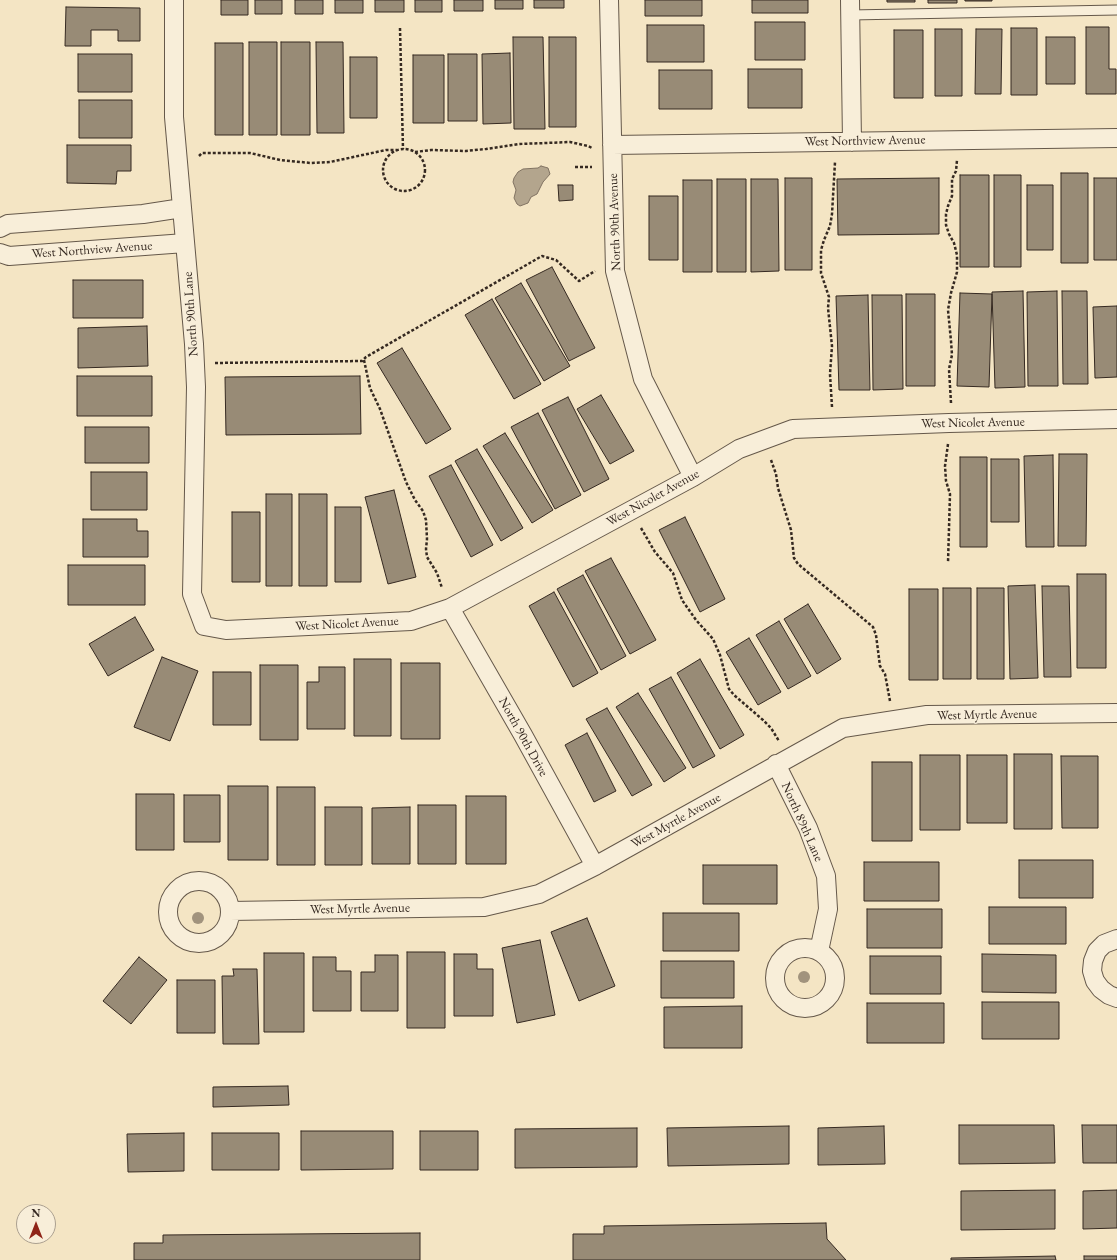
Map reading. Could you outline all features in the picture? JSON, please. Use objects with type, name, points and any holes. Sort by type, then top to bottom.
[{"type":"street","name":"North 90th Lane","points":[[174,0],[174,117],[194,344],[196,387],[192,594],[204,626]]},
{"type":"street","name":"North 90th Avenue","points":[[608,0],[615,271],[643,379],[692,477]]},
{"type":"street","points":[[845,142],[850,7]]},
{"type":"street","name":"West Northview Avenue","points":[[612,145],[1117,138]]},
{"type":"street","points":[[0,228],[8,224],[143,214],[182,208]]},
{"type":"street","name":"West Northview Avenue","points":[[0,253],[9,256],[185,243]]},
{"type":"street","name":"West Nicolet Avenue","points":[[204,626],[226,630],[411,621],[450,608],[692,477],[739,449],[793,429],[1117,419]]},
{"type":"street","name":"North 90th Drive","points":[[450,608],[596,866]]},
{"type":"street","name":"West Myrtle Avenue","points":[[230,911],[484,907],[539,894],[596,866],[842,728],[927,715],[1117,713]]},
{"type":"street","name":"North 89th Lane","points":[[783,761],[826,876],[828,909],[819,951]]},
{"type":"street","points":[[1117,938],[1104,944],[1097,952],[1093,961],[1092,971],[1095,981],[1101,989],[1109,995],[1117,998]]},
{"type":"lane","points":[[850,7],[1117,10]]},
{"type":"path","points":[[400,28],[403,149]]},
{"type":"path","points":[[948,563],[950,494],[946,481],[945,466],[952,398],[949,369],[952,355],[948,310],[957,272],[957,255],[954,243],[946,225],[946,214],[952,196],[952,179],[956,170],[961,140]]},
{"type":"path","points":[[414,152],[431,150],[466,151],[519,144],[570,142],[592,148]]},
{"type":"path","points":[[834,427],[830,374],[832,346],[828,308],[829,297],[821,273],[821,250],[830,226],[832,214],[835,161],[845,142]]},
{"type":"path","points":[[178,162],[195,160],[202,153],[250,153],[288,161],[311,163],[330,162],[386,150],[403,149],[414,152],[423,161],[423,179],[414,188],[402,191],[397,190],[388,183],[383,173],[384,161],[397,150]]},
{"type":"path","points":[[195,363],[362,361],[366,356],[542,256],[556,260],[579,281],[598,269],[615,267]]},
{"type":"path","points":[[364,359],[370,388],[380,409],[406,482],[415,500],[423,511],[426,520],[427,557],[438,573],[443,589],[460,582],[469,598]]},
{"type":"path","points":[[769,455],[773,463],[778,488],[789,523],[794,558],[798,564],[873,627],[876,635],[880,666],[885,674],[893,720]]},
{"type":"path","points":[[632,509],[655,552],[673,573],[682,600],[696,620],[713,639],[720,655],[729,689],[771,728],[783,761]]},
{"type":"shaded area","points":[[541,166],[548,168],[550,174],[543,182],[537,194],[531,197],[528,203],[520,206],[514,198],[516,190],[513,182],[514,178],[518,172],[523,169],[538,168]]},
{"type":"building","points":[[221,0],[248,0],[248,15],[221,15]]},
{"type":"building","points":[[255,0],[282,0],[282,14],[255,14]]},
{"type":"building","points":[[295,0],[323,0],[323,14],[295,14]]},
{"type":"building","points":[[335,0],[363,0],[363,13],[335,13]]},
{"type":"building","points":[[375,0],[404,0],[404,12],[375,12]]},
{"type":"building","points":[[415,0],[442,0],[442,12],[415,12]]},
{"type":"building","points":[[454,0],[483,0],[483,11],[454,11]]},
{"type":"building","points":[[495,0],[523,0],[523,9],[495,9]]},
{"type":"building","points":[[534,0],[564,0],[564,8],[534,8]]},
{"type":"building","points":[[645,0],[702,0],[702,16],[645,16]]},
{"type":"building","points":[[752,0],[808,0],[808,13],[752,13]]},
{"type":"building","points":[[887,0],[915,0],[915,2],[887,2]]},
{"type":"building","points":[[928,0],[957,0],[957,3],[928,3]]},
{"type":"building","points":[[992,0],[992,1],[965,1]]},
{"type":"building","points":[[66,7],[140,8],[140,41],[118,41],[118,30],[91,30],[91,46],[65,46]]},
{"type":"building","points":[[755,22],[805,22],[805,60],[755,60]]},
{"type":"building","points":[[647,25],[704,25],[704,62],[647,62]]},
{"type":"building","points":[[1086,27],[1109,27],[1109,69],[1116,69],[1116,94],[1086,94]]},
{"type":"building","points":[[1011,28],[1037,28],[1037,95],[1011,95]]},
{"type":"building","points":[[935,29],[962,29],[962,96],[935,96]]},
{"type":"building","points":[[976,29],[1002,29],[1001,94],[975,94]]},
{"type":"building","points":[[894,30],[923,30],[923,98],[894,98]]},
{"type":"building","points":[[513,37],[543,37],[545,129],[514,129]]},
{"type":"building","points":[[549,37],[576,37],[576,127],[549,127]]},
{"type":"building","points":[[1046,37],[1075,37],[1075,84],[1046,84]]},
{"type":"building","points":[[249,42],[277,42],[277,135],[249,135]]},
{"type":"building","points":[[281,42],[310,42],[310,135],[281,135]]},
{"type":"building","points":[[316,42],[343,42],[344,133],[317,133]]},
{"type":"building","points":[[215,43],[243,43],[243,135],[215,135]]},
{"type":"building","points":[[510,53],[511,123],[483,124],[482,54]]},
{"type":"building","points":[[78,54],[132,54],[132,92],[78,92]]},
{"type":"building","points":[[448,54],[477,54],[477,121],[448,121]]},
{"type":"building","points":[[413,55],[444,55],[444,123],[413,123]]},
{"type":"building","points":[[350,57],[377,57],[377,118],[350,118]]},
{"type":"building","points":[[748,69],[802,69],[802,108],[748,108]]},
{"type":"building","points":[[659,70],[712,70],[712,109],[659,109]]},
{"type":"building","points":[[79,100],[132,100],[132,138],[79,138]]},
{"type":"building","points":[[67,145],[131,145],[131,171],[117,171],[116,184],[67,183]]},
{"type":"building","points":[[1061,173],[1088,173],[1088,263],[1061,263]]},
{"type":"building","points":[[960,175],[989,175],[989,267],[960,267]]},
{"type":"building","points":[[994,175],[1021,175],[1021,267],[994,267]]},
{"type":"building","points":[[785,178],[812,178],[812,270],[785,270]]},
{"type":"building","points":[[939,178],[939,234],[838,235],[837,179]]},
{"type":"building","points":[[1094,178],[1117,178],[1117,260],[1094,260]]},
{"type":"building","points":[[717,179],[746,179],[746,272],[717,272]]},
{"type":"building","points":[[751,179],[778,179],[779,271],[751,272]]},
{"type":"building","points":[[683,180],[712,180],[712,272],[683,272]]},
{"type":"building","points":[[558,185],[573,185],[573,200],[559,201]]},
{"type":"building","points":[[1027,185],[1053,185],[1053,250],[1027,250]]},
{"type":"building","points":[[649,196],[678,196],[678,260],[649,260]]},
{"type":"building","points":[[552,267],[595,348],[569,361],[526,280]]},
{"type":"building","points":[[73,280],[143,280],[143,318],[73,318]]},
{"type":"building","points":[[521,283],[570,366],[544,381],[495,298]]},
{"type":"building","points":[[1023,291],[1025,387],[995,388],[992,292]]},
{"type":"building","points":[[1057,291],[1058,386],[1028,386],[1027,292]]},
{"type":"building","points":[[1062,291],[1087,291],[1088,384],[1063,384]]},
{"type":"building","points":[[960,293],[992,294],[989,387],[957,386]]},
{"type":"building","points":[[906,294],[935,294],[935,386],[906,386]]},
{"type":"building","points":[[868,295],[870,390],[839,390],[836,296]]},
{"type":"building","points":[[872,295],[902,295],[903,389],[873,390]]},
{"type":"building","points":[[492,299],[541,384],[514,399],[465,315]]},
{"type":"building","points":[[1117,306],[1117,377],[1095,378],[1093,307]]},
{"type":"building","points":[[147,326],[148,366],[78,368],[78,328]]},
{"type":"building","points":[[402,348],[451,429],[426,444],[377,363]]},
{"type":"building","points":[[77,376],[152,376],[152,416],[77,416]]},
{"type":"building","points":[[360,376],[361,434],[226,435],[225,377]]},
{"type":"building","points":[[601,395],[634,451],[610,464],[577,409]]},
{"type":"building","points":[[568,397],[609,479],[584,492],[542,410]]},
{"type":"building","points":[[538,413],[581,495],[555,509],[511,427]]},
{"type":"building","points":[[85,427],[149,427],[149,463],[85,463]]},
{"type":"building","points":[[505,433],[553,510],[532,523],[483,446]]},
{"type":"building","points":[[477,449],[523,528],[501,541],[455,461]]},
{"type":"building","points":[[1059,454],[1087,454],[1086,546],[1058,546]]},
{"type":"building","points":[[1053,455],[1054,547],[1026,547],[1024,456]]},
{"type":"building","points":[[960,457],[987,457],[987,547],[960,547]]},
{"type":"building","points":[[991,459],[1019,459],[1019,522],[991,522]]},
{"type":"building","points":[[451,465],[493,545],[471,557],[429,476]]},
{"type":"building","points":[[91,472],[147,472],[147,510],[91,510]]},
{"type":"building","points":[[394,490],[416,577],[388,584],[365,497]]},
{"type":"building","points":[[266,494],[292,494],[292,586],[266,586]]},
{"type":"building","points":[[299,494],[327,494],[327,586],[299,586]]},
{"type":"building","points":[[335,507],[361,507],[361,582],[335,582]]},
{"type":"building","points":[[232,512],[260,512],[260,582],[232,582]]},
{"type":"building","points":[[685,517],[725,599],[700,612],[659,530]]},
{"type":"building","points":[[83,519],[137,519],[137,531],[148,531],[148,557],[83,557]]},
{"type":"building","points":[[611,558],[656,640],[630,654],[585,571]]},
{"type":"building","points":[[68,565],[145,565],[145,605],[68,605]]},
{"type":"building","points":[[1077,574],[1106,574],[1106,668],[1077,668]]},
{"type":"building","points":[[583,575],[626,656],[601,670],[557,589]]},
{"type":"building","points":[[1035,585],[1038,678],[1010,679],[1008,586]]},
{"type":"building","points":[[1042,586],[1069,586],[1071,677],[1044,677]]},
{"type":"building","points":[[943,588],[971,588],[971,679],[943,679]]},
{"type":"building","points":[[977,588],[1004,588],[1004,679],[977,679]]},
{"type":"building","points":[[909,589],[938,589],[938,680],[909,680]]},
{"type":"building","points":[[554,592],[598,673],[573,687],[529,606]]},
{"type":"building","points":[[808,604],[841,659],[817,674],[784,619]]},
{"type":"building","points":[[135,617],[154,650],[108,676],[89,644]]},
{"type":"building","points":[[779,621],[811,676],[788,689],[756,635]]},
{"type":"building","points":[[749,638],[781,692],[758,705],[726,652]]},
{"type":"building","points":[[162,657],[198,671],[170,741],[134,727]]},
{"type":"building","points":[[354,659],[391,659],[391,736],[354,736]]},
{"type":"building","points":[[700,659],[744,735],[720,749],[677,673]]},
{"type":"building","points":[[401,663],[440,663],[440,739],[401,739]]},
{"type":"building","points":[[260,665],[298,665],[298,740],[260,740]]},
{"type":"building","points":[[319,667],[345,667],[345,729],[307,729],[307,682],[319,682]]},
{"type":"building","points":[[213,672],[251,672],[251,725],[213,725]]},
{"type":"building","points":[[671,677],[715,756],[693,768],[649,689]]},
{"type":"building","points":[[638,693],[686,768],[664,782],[616,707]]},
{"type":"building","points":[[607,708],[652,785],[632,796],[586,719]]},
{"type":"building","points":[[587,733],[616,791],[594,802],[565,745]]},
{"type":"building","points":[[1014,754],[1052,754],[1052,829],[1014,829]]},
{"type":"building","points":[[920,755],[960,755],[960,830],[920,830]]},
{"type":"building","points":[[967,755],[1007,755],[1007,823],[967,823]]},
{"type":"building","points":[[1061,756],[1098,756],[1098,828],[1062,828]]},
{"type":"building","points":[[872,762],[912,762],[912,841],[872,841]]},
{"type":"building","points":[[228,786],[268,786],[268,860],[228,860]]},
{"type":"building","points":[[277,787],[315,787],[315,865],[277,865]]},
{"type":"building","points":[[136,794],[174,794],[174,850],[136,850]]},
{"type":"building","points":[[184,795],[220,795],[220,842],[184,842]]},
{"type":"building","points":[[466,796],[506,796],[506,864],[466,864]]},
{"type":"building","points":[[418,805],[456,805],[456,864],[418,864]]},
{"type":"building","points":[[325,807],[362,807],[362,865],[325,865]]},
{"type":"building","points":[[410,807],[410,864],[372,864],[372,808]]},
{"type":"building","points":[[1019,860],[1093,860],[1093,898],[1019,898]]},
{"type":"building","points":[[864,862],[939,862],[939,901],[864,901]]},
{"type":"building","points":[[703,865],[777,865],[777,904],[703,904]]},
{"type":"building","points":[[989,907],[1066,907],[1066,944],[989,944]]},
{"type":"building","points":[[867,909],[942,909],[942,948],[867,948]]},
{"type":"building","points":[[663,913],[739,913],[739,951],[663,951]]},
{"type":"building","points":[[587,918],[615,986],[579,1001],[551,932]]},
{"type":"building","points":[[540,940],[555,1015],[517,1023],[502,948]]},
{"type":"building","points":[[407,952],[445,952],[445,1028],[407,1028]]},
{"type":"building","points":[[264,953],[304,953],[304,1032],[264,1032]]},
{"type":"building","points":[[454,954],[477,954],[477,969],[493,969],[493,1016],[454,1016]]},
{"type":"building","points":[[982,954],[1056,955],[1056,993],[982,992]]},
{"type":"building","points":[[375,955],[398,955],[398,1011],[361,1011],[361,972],[375,972]]},
{"type":"building","points":[[870,956],[941,956],[941,994],[870,994]]},
{"type":"building","points":[[139,957],[167,980],[131,1024],[103,1001]]},
{"type":"building","points":[[313,957],[336,957],[336,971],[351,971],[351,1011],[313,1011]]},
{"type":"building","points":[[661,961],[734,961],[734,998],[661,998]]},
{"type":"building","points":[[233,969],[257,969],[259,1044],[223,1044],[222,976],[234,976]]},
{"type":"building","points":[[177,980],[215,980],[215,1033],[177,1033]]},
{"type":"building","points":[[982,1002],[1059,1002],[1059,1039],[982,1039]]},
{"type":"building","points":[[867,1003],[944,1003],[944,1043],[867,1043]]},
{"type":"building","points":[[742,1006],[742,1048],[664,1048],[664,1007]]},
{"type":"building","points":[[288,1086],[289,1105],[213,1107],[213,1087]]},
{"type":"building","points":[[959,1125],[1054,1125],[1055,1163],[959,1164]]},
{"type":"building","points":[[1082,1125],[1117,1125],[1117,1163],[1083,1163]]},
{"type":"building","points":[[789,1126],[789,1164],[668,1166],[667,1128]]},
{"type":"building","points":[[884,1126],[885,1164],[818,1165],[818,1128]]},
{"type":"building","points":[[637,1128],[637,1167],[515,1168],[515,1129]]},
{"type":"building","points":[[301,1131],[393,1131],[393,1169],[301,1170]]},
{"type":"building","points":[[420,1131],[478,1131],[478,1170],[420,1170]]},
{"type":"building","points":[[184,1133],[184,1171],[128,1172],[127,1134]]},
{"type":"building","points":[[212,1133],[279,1133],[279,1170],[212,1170]]},
{"type":"building","points":[[1055,1190],[1055,1229],[961,1230],[961,1191]]},
{"type":"building","points":[[1117,1190],[1117,1228],[1083,1229],[1083,1191]]},
{"type":"building","points":[[826,1223],[827,1239],[846,1260],[573,1260],[573,1234],[604,1234],[604,1226]]},
{"type":"building","points":[[420,1233],[420,1260],[134,1260],[134,1243],[163,1243],[163,1235]]},
{"type":"building","points":[[1055,1256],[1056,1260],[951,1260],[951,1258]]},
{"type":"building","points":[[1084,1256],[1117,1256],[1117,1260],[1084,1260]]}]
